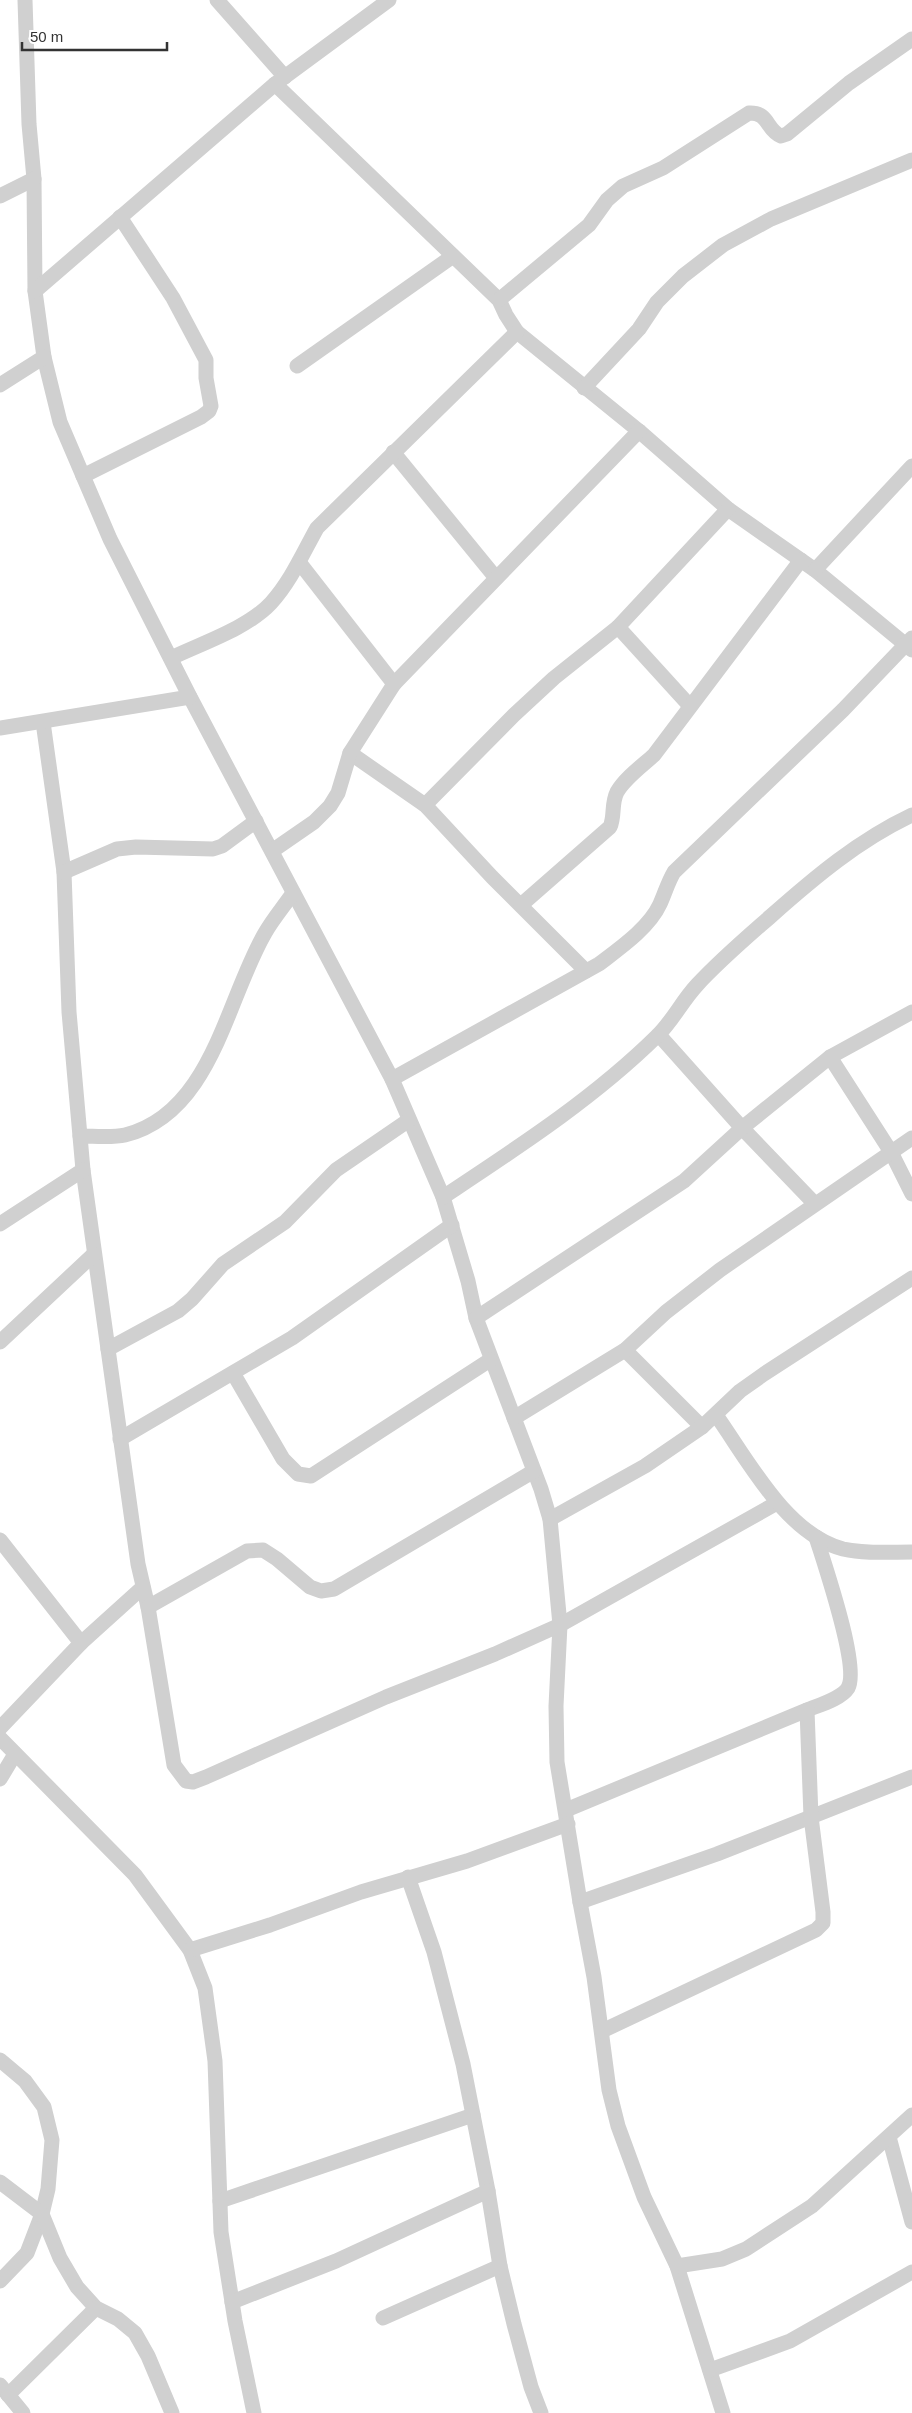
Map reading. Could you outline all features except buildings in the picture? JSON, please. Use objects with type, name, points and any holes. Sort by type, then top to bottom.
[{"type":"street","points":[[25,0],[34,179],[35,291],[44,357],[60,422],[110,539],[190,697],[392,1079],[443,1197],[468,1281],[476,1318],[490,1360],[534,1471],[550,1519],[560,1625],[556,1697],[557,1762],[602,2030],[609,2090],[618,2126],[644,2197],[677,2266],[723,2413]]},
{"type":"street","points":[[217,0],[280,80],[453,256],[500,300],[506,316],[517,332],[639,431],[728,509],[815,570],[910,644],[674,872],[660,905],[649,921],[616,951],[586,971],[392,1079]]},
{"type":"street","points":[[35,291],[280,80],[389,0]]},
{"type":"street","points":[[500,300],[589,225],[607,200],[623,186],[663,168],[749,113],[757,112],[776,134],[781,136],[787,134],[849,83],[912,39]]},
{"type":"street","points":[[584,388],[639,329],[657,302],[683,276],[723,245],[771,220],[912,160]]},
{"type":"street","points":[[0,196],[34,179]]},
{"type":"street","points":[[83,476],[202,417],[209,411],[211,406],[206,378],[206,360],[173,298],[120,217]]},
{"type":"street","points":[[297,366],[453,256]]},
{"type":"street","points":[[171,658],[252,619],[272,603],[299,562],[316,528],[517,332]]},
{"type":"street","points":[[0,385],[44,357]]},
{"type":"street","points":[[272,851],[314,822],[330,806],[338,793],[350,753],[394,684],[639,431]]},
{"type":"street","points":[[392,452],[496,578]]},
{"type":"street","points":[[815,570],[912,466]]},
{"type":"street","points":[[425,805],[514,715],[554,678],[618,628],[728,509]]},
{"type":"street","points":[[520,905],[610,827],[614,820],[612,807],[617,792],[654,755],[689,706],[752,628],[801,560]]},
{"type":"street","points":[[299,562],[394,684]]},
{"type":"street","points":[[618,628],[689,706]]},
{"type":"street","points":[[0,728],[190,697]]},
{"type":"street","points":[[44,722],[64,872],[69,1012],[83,1170],[94,1254],[143,1587],[174,1765],[186,1781],[194,1782],[386,1697],[495,1654],[560,1625],[778,1503]]},
{"type":"street","points":[[350,753],[425,805],[586,971]]},
{"type":"street","points":[[443,1197],[549,1126],[659,1034],[682,1000],[709,972],[796,894],[846,853],[881,830],[912,815]]},
{"type":"street","points":[[64,872],[117,849],[136,847],[213,849],[222,846],[256,821]]},
{"type":"street","points":[[80,1136],[125,1135],[155,1122],[184,1099],[212,1054],[265,933],[293,893]]},
{"type":"street","points":[[476,1318],[684,1181],[742,1128],[830,1057],[912,1012]]},
{"type":"street","points":[[659,1034],[742,1128],[815,1204]]},
{"type":"street","points":[[830,1057],[891,1152],[912,1194]]},
{"type":"street","points":[[108,1349],[178,1311],[192,1299],[222,1264],[285,1222],[336,1170],[409,1120]]},
{"type":"street","points":[[514,1418],[625,1350],[666,1312],[720,1270],[772,1237],[815,1204],[912,1138]]},
{"type":"street","points":[[0,1224],[83,1170]]},
{"type":"street","points":[[120,1440],[292,1338],[452,1225]]},
{"type":"street","points":[[0,1342],[94,1254]]},
{"type":"street","points":[[550,1519],[645,1466],[702,1427],[740,1391],[764,1374],[912,1278]]},
{"type":"street","points":[[625,1350],[702,1427]]},
{"type":"street","points":[[234,1373],[283,1459],[298,1474],[311,1476],[490,1360]]},
{"type":"street","points":[[716,1415],[778,1503],[816,1537],[843,1549],[912,1552]]},
{"type":"street","points":[[148,1607],[247,1551],[263,1550],[310,1586],[321,1591],[334,1589],[534,1471]]},
{"type":"street","points":[[190,1950],[408,1877],[467,1861],[840,1694],[847,1689],[851,1679],[841,1620],[816,1537]]},
{"type":"street","points":[[0,1540],[81,1643]]},
{"type":"street","points":[[0,1728],[81,1643],[143,1587]]},
{"type":"street","points":[[602,2030],[816,1930],[823,1923],[824,1912],[810,1817],[807,1710]]},
{"type":"street","points":[[0,1738],[135,1876],[190,1950],[205,1988],[216,2061],[221,2232],[232,2302],[254,2413]]},
{"type":"street","points":[[0,1778],[15,1754]]},
{"type":"street","points":[[580,1902],[717,1854],[912,1777]]},
{"type":"street","points":[[408,1877],[436,1960],[463,2064],[488,2191],[500,2266],[514,2324],[541,2413]]},
{"type":"street","points":[[0,2060],[25,2081],[44,2107],[52,2140],[48,2189],[42,2214],[27,2252],[0,2281]]},
{"type":"street","points":[[220,2201],[473,2115]]},
{"type":"street","points":[[677,2266],[722,2259],[746,2249],[812,2206],[912,2115]]},
{"type":"street","points":[[889,2137],[912,2222]]},
{"type":"street","points":[[0,2182],[42,2214],[60,2258],[77,2287],[96,2308],[118,2319],[135,2333],[148,2356],[172,2413]]},
{"type":"street","points":[[232,2302],[336,2261],[488,2191]]},
{"type":"street","points":[[383,2318],[500,2266]]},
{"type":"street","points":[[710,2370],[790,2341],[912,2272]]},
{"type":"street","points":[[23,2413],[4,2390],[96,2308]]}]
